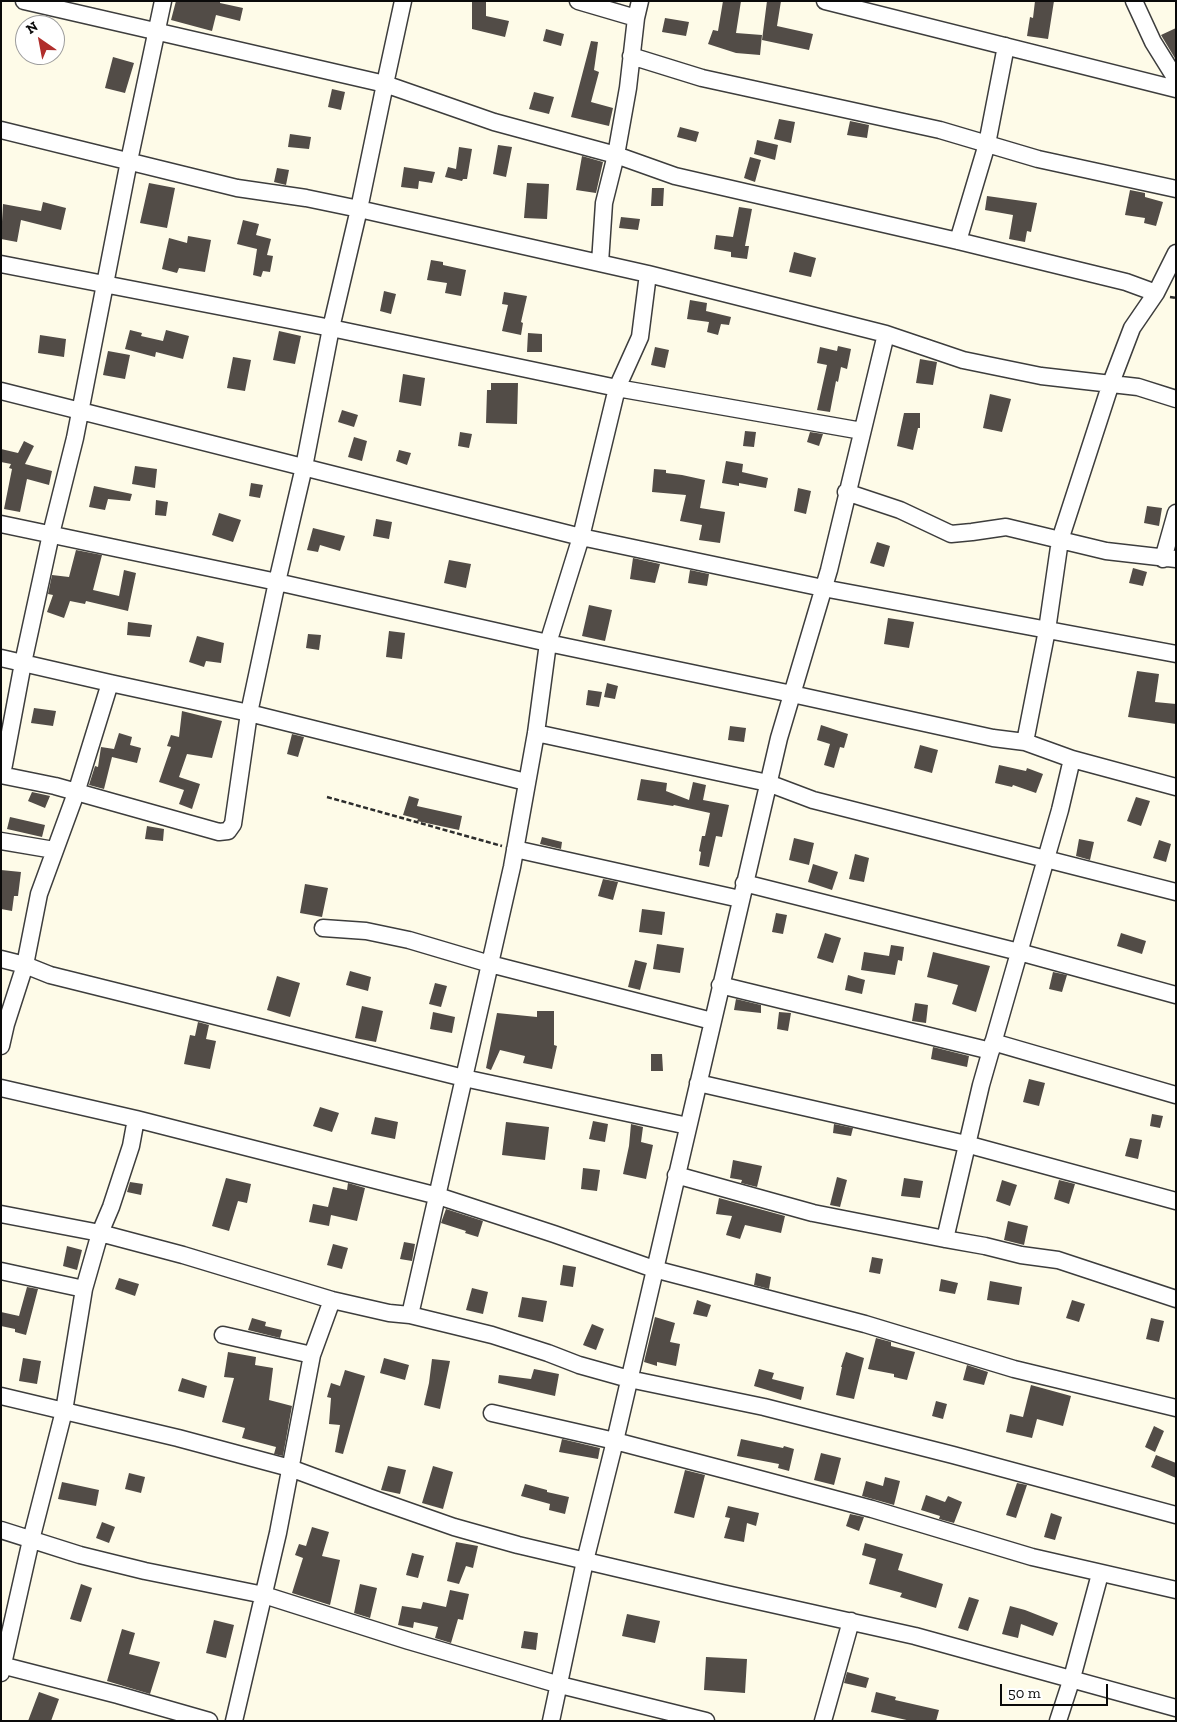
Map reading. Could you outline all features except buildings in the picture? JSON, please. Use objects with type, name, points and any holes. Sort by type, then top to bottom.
[{"type":"street","points":[[24,1],[157,30],[384,84],[494,122],[616,155],[675,176],[958,241],[1126,282],[1156,292]]},
{"type":"street","points":[[163,1],[129,161],[80,411],[22,664],[2,775],[55,786],[76,794],[219,832],[228,831],[233,824],[249,713],[276,582],[304,467],[331,328],[359,209],[403,1]]},
{"type":"street","points":[[578,1],[636,18]]},
{"type":"street","points":[[600,263],[604,203],[616,155],[640,1]]},
{"type":"street","points":[[824,1],[1176,89]]},
{"type":"street","points":[[1134,1],[1153,42],[1176,78]]},
{"type":"street","points":[[958,241],[987,144],[1006,46]]},
{"type":"street","points":[[632,56],[702,78],[940,130],[1038,159],[1176,189]]},
{"type":"street","points":[[1,130],[237,188],[306,198],[359,209],[648,274],[886,334],[963,360],[1042,376],[1138,387],[1173,399]]},
{"type":"street","points":[[1025,742],[1047,630],[1060,540],[1111,383],[1132,328],[1156,292],[1176,253]]},
{"type":"street","points":[[1,264],[331,328],[617,388],[862,431]]},
{"type":"street","points":[[410,1315],[515,850],[536,733],[548,643],[581,537],[617,388],[640,337],[648,274]]},
{"type":"street","points":[[551,1721],[585,1561],[615,1441],[778,738],[823,588],[886,334]]},
{"type":"street","points":[[1,391],[581,537],[823,588],[1176,654]]},
{"type":"street","points":[[846,492],[900,510],[951,534],[1006,526],[1106,551],[1170,559],[1176,513]]},
{"type":"street","points":[[1,524],[992,738],[1025,742],[1072,759],[1176,787]]},
{"type":"street","points":[[1,658],[249,713],[526,782]]},
{"type":"street","points":[[1,1046],[24,966],[40,894],[54,850],[76,794],[110,683]]},
{"type":"street","points":[[536,733],[768,783],[813,800],[1176,892]]},
{"type":"street","points":[[945,1239],[966,1144],[1060,810],[1072,759]]},
{"type":"street","points":[[1,841],[54,850]]},
{"type":"street","points":[[515,850],[742,891],[1019,952],[1176,994]]},
{"type":"street","points":[[323,928],[366,931],[409,940],[490,964],[712,1021]]},
{"type":"street","points":[[1,959],[69,980],[464,1078],[688,1126]]},
{"type":"street","points":[[720,985],[992,1047],[1176,1095]]},
{"type":"street","points":[[698,1083],[966,1144],[1176,1201]]},
{"type":"street","points":[[1,1088],[136,1119],[438,1196],[654,1269],[865,1324],[1014,1369],[1173,1405]]},
{"type":"street","points":[[136,1119],[131,1146],[100,1233],[84,1289],[64,1411],[31,1540],[2,1668],[118,1695],[209,1721]]},
{"type":"street","points":[[676,1175],[814,1213],[985,1246],[1021,1255],[1058,1260],[1176,1299]]},
{"type":"street","points":[[1,1214],[100,1233],[183,1255],[332,1300],[389,1313],[410,1315],[492,1335],[579,1365],[629,1379],[764,1407],[1176,1515]]},
{"type":"street","points":[[1,1271],[84,1289]]},
{"type":"street","points":[[234,1721],[264,1595],[312,1355],[332,1300]]},
{"type":"street","points":[[223,1335],[312,1355]]},
{"type":"street","points":[[1,1396],[178,1438],[290,1468],[374,1499],[518,1545],[915,1636],[1176,1708]]},
{"type":"street","points":[[492,1414],[615,1441],[852,1504],[1032,1558],[1176,1590]]},
{"type":"street","points":[[1,1530],[80,1555],[145,1572],[264,1595],[409,1641],[560,1685],[706,1721]]},
{"type":"street","points":[[1058,1721],[1072,1678],[1100,1574]]},
{"type":"street","points":[[823,1721],[851,1621]]},
{"type":"path","points":[[327,796],[515,850]]}]
